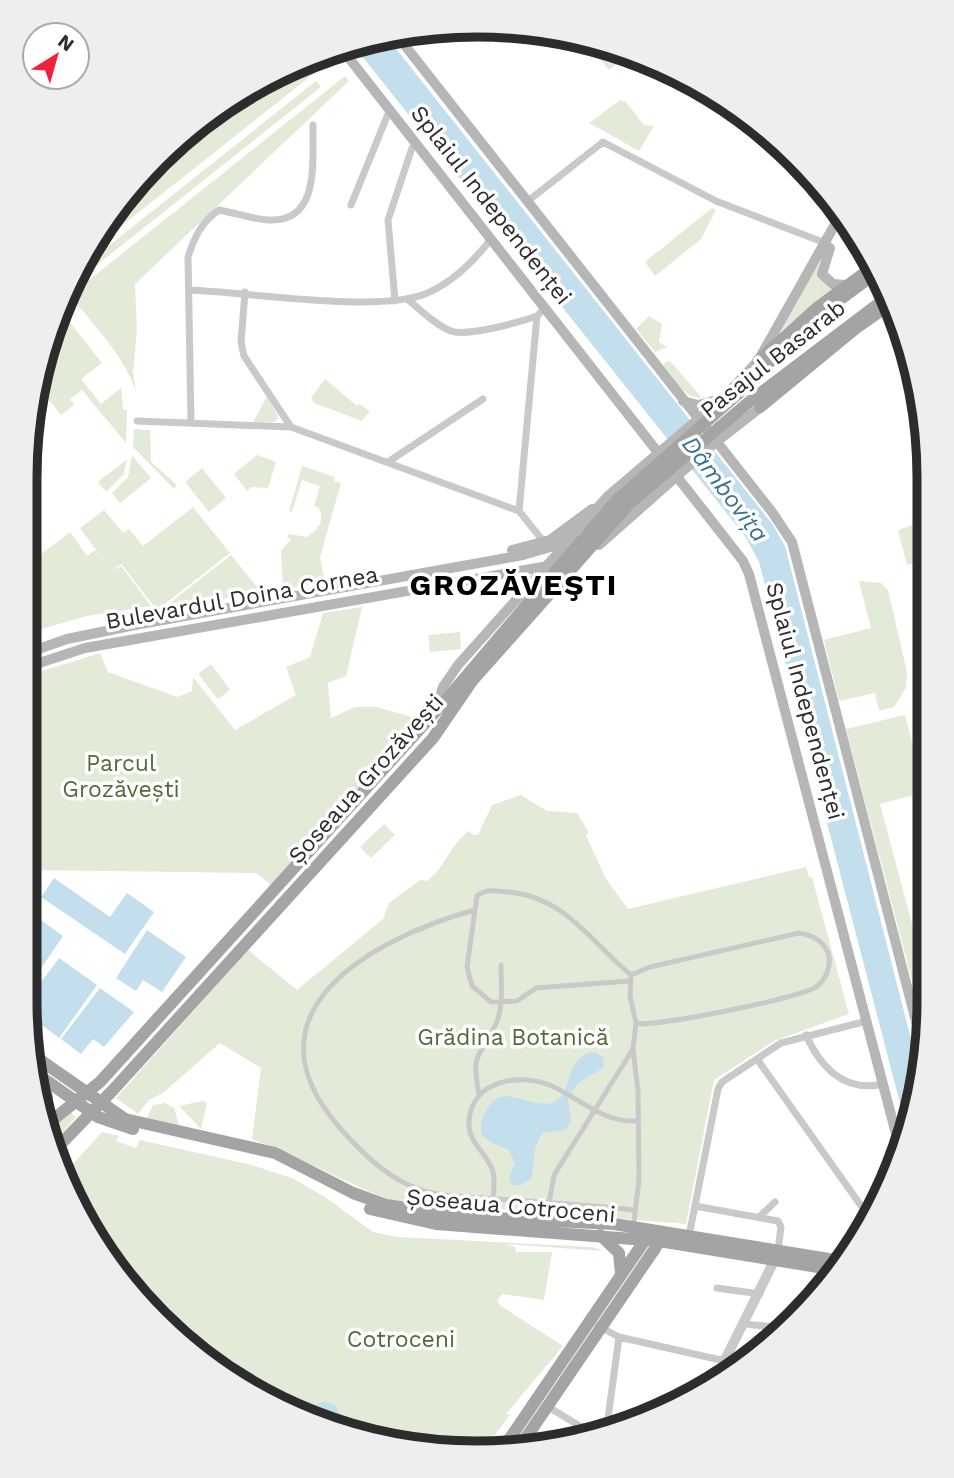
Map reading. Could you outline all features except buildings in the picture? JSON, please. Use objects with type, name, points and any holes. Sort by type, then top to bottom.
[{"type":"main road","name":"Splaiul Independenței","points":[[403,43],[683,401],[695,422],[787,532],[797,553],[916,1022]]},
{"type":"main road","name":"Splaiul Independenței","points":[[348,56],[491,239],[541,312],[662,450],[675,477],[719,527],[749,574],[896,1135]]},
{"type":"main road","points":[[836,223],[828,244],[822,274],[827,281],[849,283]]},
{"type":"main road","points":[[828,244],[840,227]]},
{"type":"main road","name":"Șoseaua Grozăvești","points":[[53,1120],[88,1093],[436,711],[450,675],[547,566],[612,498],[662,450],[723,398],[758,361],[828,244]]},
{"type":"main road","points":[[758,361],[866,271]]},
{"type":"main road","name":"Pasajul Basarab","points":[[433,738],[451,702],[612,498],[732,400],[808,323],[869,277]]},
{"type":"main road","name":"Pasajul Basarab","points":[[436,711],[451,702],[484,667],[628,505],[749,402],[881,302]]},
{"type":"main road","points":[[760,407],[884,308]]},
{"type":"main road","name":"Șoseaua Grozăvești","points":[[60,1144],[433,738],[590,555],[713,444],[886,315]]},
{"type":"main road","points":[[683,401],[698,405],[723,398]]},
{"type":"main road","name":"Bulevardul Doina Cornea","points":[[385,581],[429,565],[545,543],[612,498]]},
{"type":"main road","name":"Bulevardul Doina Cornea","points":[[37,650],[83,635],[547,549],[612,498]]},
{"type":"main road","name":"Bulevardul Doina Cornea","points":[[37,664],[85,648],[576,562],[590,555]]},
{"type":"main road","points":[[519,570],[528,579],[527,589]]},
{"type":"main road","name":"Șoseaua Cotroceni","points":[[41,1061],[129,1120],[275,1153],[353,1193],[386,1205],[472,1217],[614,1224],[646,1234],[777,1255],[833,1260]]},
{"type":"main road","name":"Șoseaua Cotroceni","points":[[44,1080],[90,1112],[125,1127],[261,1156],[294,1169],[356,1203],[395,1217],[461,1227],[600,1235],[646,1234]]},
{"type":"main road","points":[[596,1324],[646,1234]]},
{"type":"main road","points":[[600,1235],[619,1253],[620,1277]]},
{"type":"main road","points":[[510,1440],[541,1403],[660,1236]]},
{"type":"main road","name":"Șoseaua Cotroceni","points":[[660,1236],[689,1236],[827,1268]]},
{"type":"main road","points":[[524,1438],[541,1403]]},
{"type":"street","points":[[351,205],[390,108]]},
{"type":"street","points":[[191,422],[188,257],[192,244],[202,226],[218,211],[279,220],[295,215],[304,207],[309,193],[313,125]]},
{"type":"street","points":[[528,201],[603,142],[716,201],[828,244]]},
{"type":"street","points":[[395,301],[389,216],[412,148],[418,144]]},
{"type":"street","points":[[189,290],[395,301],[407,299],[425,294],[454,277],[491,239]]},
{"type":"street","points":[[245,292],[242,342],[244,356],[291,428]]},
{"type":"street","points":[[407,299],[453,332],[520,323],[541,312]]},
{"type":"street","points":[[519,511],[534,338],[541,312]]},
{"type":"street","points":[[520,323],[534,338]]},
{"type":"street","points":[[388,462],[483,399]]},
{"type":"street","points":[[268,425],[279,421],[279,410]]},
{"type":"street","points":[[138,421],[291,428],[519,511],[545,543]]},
{"type":"street","points":[[634,1221],[639,1180],[638,1091],[633,1049],[636,1023],[630,978],[577,922],[546,900],[528,894],[484,890],[477,896],[468,977],[482,996],[491,1002],[517,1001],[536,988],[630,978],[648,967],[799,933],[818,939],[829,956],[829,967],[822,982],[801,993],[664,1023],[636,1023]]},
{"type":"street","points":[[474,910],[400,937],[358,963],[320,1000],[306,1030],[302,1053],[303,1067],[330,1117],[380,1169],[424,1191],[493,1199],[581,1203],[606,1209],[635,1210]]},
{"type":"street","points":[[479,1094],[474,1066],[477,1052],[495,1025],[500,1003],[501,965]]},
{"type":"street","points":[[689,1236],[720,1085],[781,1043],[867,1021]]},
{"type":"street","points":[[806,1035],[821,1061],[841,1079],[862,1087],[883,1084]]},
{"type":"street","points":[[549,1203],[554,1175],[589,1124],[593,1110],[633,1049]]},
{"type":"street","points":[[757,1059],[864,1210]]},
{"type":"street","points":[[493,1199],[493,1172],[470,1137],[471,1110],[479,1094],[488,1086],[502,1082],[532,1082],[561,1091],[593,1110],[622,1122],[637,1121]]},
{"type":"street","points":[[759,1217],[775,1202]]},
{"type":"street","points":[[695,1206],[759,1217],[780,1224],[777,1255],[727,1363]]},
{"type":"street","points":[[717,1288],[760,1294]]},
{"type":"street","points":[[596,1324],[619,1337],[724,1365]]},
{"type":"street","points":[[745,1324],[772,1327]]},
{"type":"street","points":[[608,1421],[619,1337]]},
{"type":"street","points":[[541,1403],[583,1428]]},
{"type":"green space","points":[[604,56],[621,61],[609,70],[600,59]]},
{"type":"green space","points":[[327,63],[108,236],[146,187],[187,146],[232,111],[257,96]]},
{"type":"green space","points":[[345,76],[349,81],[135,284],[137,329],[133,372],[136,392],[117,355],[74,300],[80,288]]},
{"type":"green space","points":[[316,81],[321,87],[87,273],[97,255]]},
{"type":"green space","points":[[620,100],[626,102],[644,125],[654,126],[639,151],[589,123]]},
{"type":"green space","points":[[712,208],[716,210],[701,239],[655,276],[645,262]]},
{"type":"green space","points":[[818,264],[834,288],[781,331],[783,326]]},
{"type":"green space","points":[[649,316],[662,324],[659,342],[667,347],[655,352],[636,329]]},
{"type":"green space","points":[[67,318],[102,363],[81,379],[101,404],[121,388],[123,409],[127,410],[126,443],[82,390],[70,399],[74,405],[61,415],[45,394]]},
{"type":"green space","points":[[670,361],[702,398],[690,395],[680,387],[663,365]]},
{"type":"green space","points":[[325,379],[357,406],[359,404],[370,411],[362,421],[314,403],[311,398]]},
{"type":"green space","points":[[267,396],[279,418],[274,422],[253,422]]},
{"type":"green space","points":[[134,429],[150,430],[151,462],[177,485],[174,489],[133,447]]},
{"type":"green space","points":[[132,455],[151,478],[120,503],[112,493],[128,477]]},
{"type":"green space","points":[[257,455],[276,462],[268,488],[252,487],[247,491],[234,474]]},
{"type":"green space","points":[[127,459],[124,474],[106,492],[98,482]]},
{"type":"green space","points":[[302,466],[335,477],[334,481],[341,483],[320,557],[325,582],[283,589],[281,551],[291,539],[287,537],[289,534],[307,537],[321,521],[319,508],[314,506],[320,486],[302,480],[292,512],[289,511]]},
{"type":"green space","points":[[202,468],[226,498],[209,512],[185,482]]},
{"type":"green space","points":[[193,507],[230,553],[157,610],[121,564],[112,571],[121,566],[151,606],[87,616],[37,630],[37,557],[70,532],[87,556],[95,550],[104,561],[80,528],[104,510],[123,533],[129,529],[143,546]]},
{"type":"green space","points":[[917,523],[917,563],[907,565],[898,530]]},
{"type":"green space","points":[[231,555],[261,592],[161,610]]},
{"type":"green space","points":[[859,581],[881,583],[888,590],[907,672],[906,688],[894,707],[879,711],[875,693],[839,701],[824,640],[871,628]]},
{"type":"green space","name":"Parcul Grozăvești","points":[[362,607],[346,676],[328,683],[331,718],[355,707],[377,707],[421,720],[271,885],[256,873],[37,870],[37,673],[100,653],[108,672],[177,697],[192,691],[193,677],[235,730],[296,695],[286,667],[310,657],[323,613]]},
{"type":"green space","points":[[460,632],[461,649],[430,652],[428,635]]},
{"type":"green space","points":[[211,664],[230,690],[218,699],[198,674]]},
{"type":"green space","points":[[905,715],[917,761],[917,794],[880,804],[917,935],[917,1000],[846,729]]},
{"type":"green space","name":"Grădina Botanică","points":[[521,795],[547,811],[577,813],[589,833],[586,835],[606,879],[628,909],[806,867],[809,877],[812,877],[849,1014],[774,1041],[714,1080],[686,1224],[391,1200],[252,1139],[261,1068],[220,1043],[163,1093],[149,1100],[138,1114],[116,1098],[248,950],[297,990],[383,919],[389,903],[420,880],[428,881],[463,836],[469,831],[478,835],[492,805]]},
{"type":"green space","points":[[384,824],[395,835],[371,858],[360,847]]},
{"type":"green space","points":[[202,1101],[207,1103],[201,1129],[179,1106]]},
{"type":"green space","points":[[165,1103],[174,1108],[179,1125],[147,1118],[153,1105]]},
{"type":"green space","points":[[70,1112],[76,1117],[58,1137],[54,1124]]},
{"type":"green space","name":"Cotroceni","points":[[102,1132],[119,1136],[116,1141],[136,1148],[140,1140],[252,1165],[292,1178],[325,1197],[373,1232],[398,1237],[593,1247],[603,1251],[506,1244],[515,1247],[516,1252],[552,1252],[544,1300],[502,1294],[497,1301],[563,1346],[506,1414],[510,1415],[492,1439],[448,1440],[391,1433],[335,1418],[282,1396],[232,1367],[187,1332],[146,1291],[111,1246],[82,1196],[70,1168]]},
{"type":"water","name":"Dâmbovița","points":[[393,45],[773,525],[785,546],[914,1050],[903,1113],[759,562],[745,536],[359,53]]},
{"type":"water","points":[[54,878],[110,917],[127,893],[154,912],[125,954],[41,897]]},
{"type":"water","points":[[41,920],[63,936],[38,973],[37,972],[37,925]]},
{"type":"water","points":[[147,930],[186,957],[162,992],[143,980],[136,991],[116,978]]},
{"type":"water","points":[[59,958],[97,985],[59,1038],[38,1022],[37,988]]},
{"type":"water","points":[[100,988],[134,1012],[104,1047],[93,1039],[81,1054],[61,1039]]},
{"type":"water","points":[[594,1052],[604,1058],[603,1068],[578,1083],[568,1098],[571,1122],[565,1130],[542,1133],[535,1148],[532,1177],[522,1185],[512,1185],[509,1179],[515,1163],[509,1150],[493,1144],[482,1135],[481,1121],[487,1109],[493,1101],[508,1096],[534,1103],[551,1103],[563,1093],[577,1061]]},
{"type":"water","points":[[323,1401],[335,1405],[341,1417],[335,1418],[311,1408]]},
{"type":"district","name":"GROZĂVEŞTI","points":[[514,584]]}]
